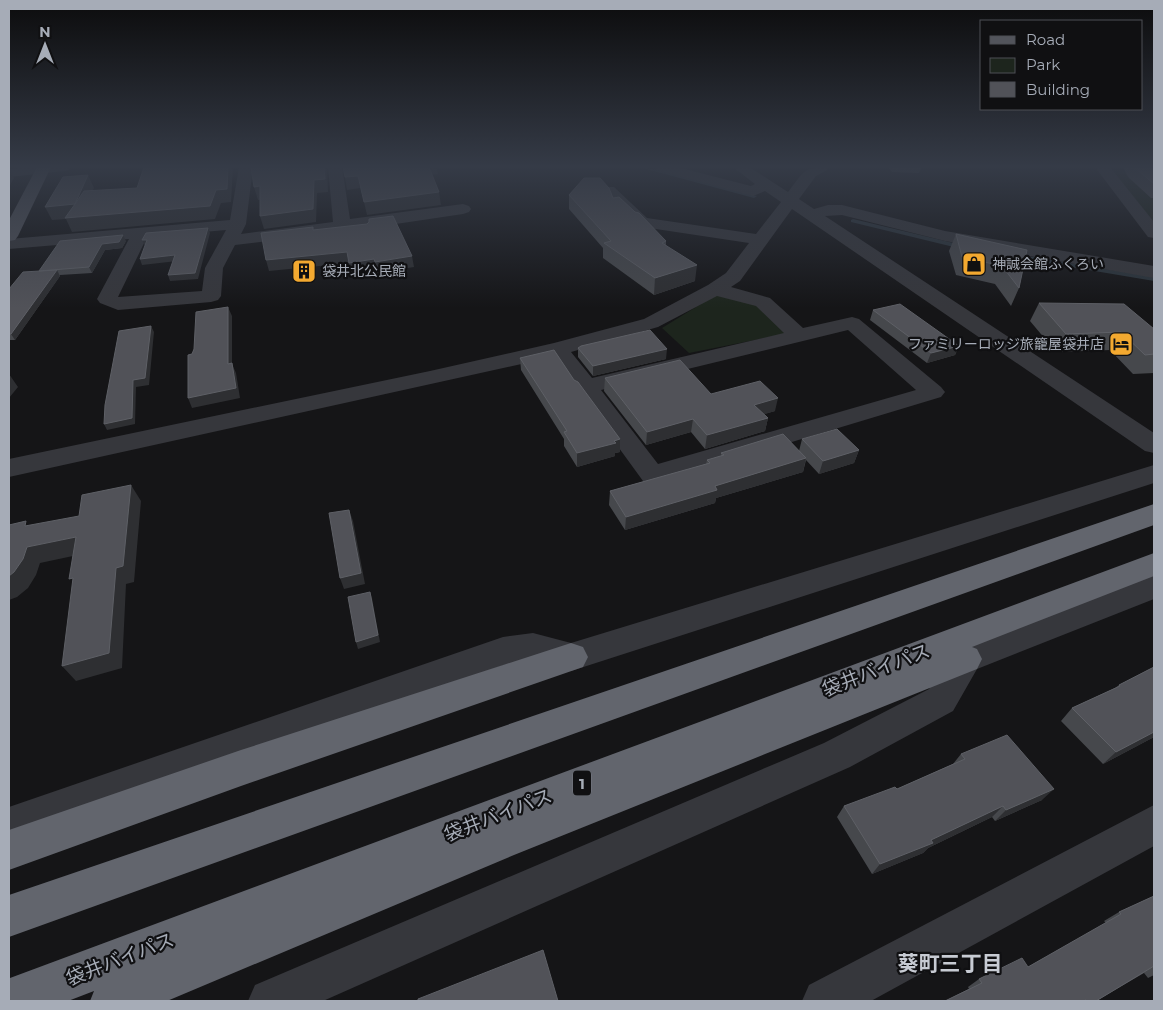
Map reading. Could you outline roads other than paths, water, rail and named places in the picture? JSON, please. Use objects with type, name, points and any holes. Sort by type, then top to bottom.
[{"type":"highway","points":[[9,916],[1154,514]]},
{"type":"highway","name":"袋井バイパス","points":[[10,1001],[1154,564]]},
{"type":"highway","points":[[9,850],[241,768],[571,657]]},
{"type":"highway","points":[[113,1001],[508,837],[965,659]]},
{"type":"main road","points":[[9,236],[20,214]]},
{"type":"street","points":[[141,232],[107,299],[118,304],[211,296],[214,268],[238,224],[239,214]]},
{"type":"street","points":[[340,214],[342,227]]},
{"type":"street","points":[[228,241],[428,214]]},
{"type":"street","points":[[634,214],[642,222],[761,240]]},
{"type":"street","points":[[9,468],[558,349],[651,323],[715,289],[733,277],[780,214]]},
{"type":"street","points":[[858,214],[945,236],[1154,272]]},
{"type":"street","points":[[1139,214],[1154,233]]},
{"type":"street","points":[[813,215],[1154,445]]},
{"type":"street","points":[[9,244],[238,224]]},
{"type":"street","points":[[715,289],[763,302],[799,336]]},
{"type":"street","points":[[558,349],[584,387],[652,475],[934,392],[852,323],[584,387]]},
{"type":"street","points":[[9,827],[503,651],[533,647],[571,657],[1154,474]]},
{"type":"street","points":[[271,1001],[837,755],[942,700],[965,659],[1154,586]]},
{"type":"street","points":[[825,1001],[1154,825]]},
{"type":"waterway","points":[[853,221],[962,247]]},
{"type":"waterway","points":[[1014,256],[1154,279]]},
{"type":"place","name":"神誠会館ふくろい","points":[[974,264]]},
{"type":"place","name":"袋井北公民館","points":[[304,271]]},
{"type":"place","name":"ファミリーロッジ旅籠屋袋井店","points":[[1121,344]]},
{"type":"district","name":"葵町三丁目","points":[[950,963]]}]
